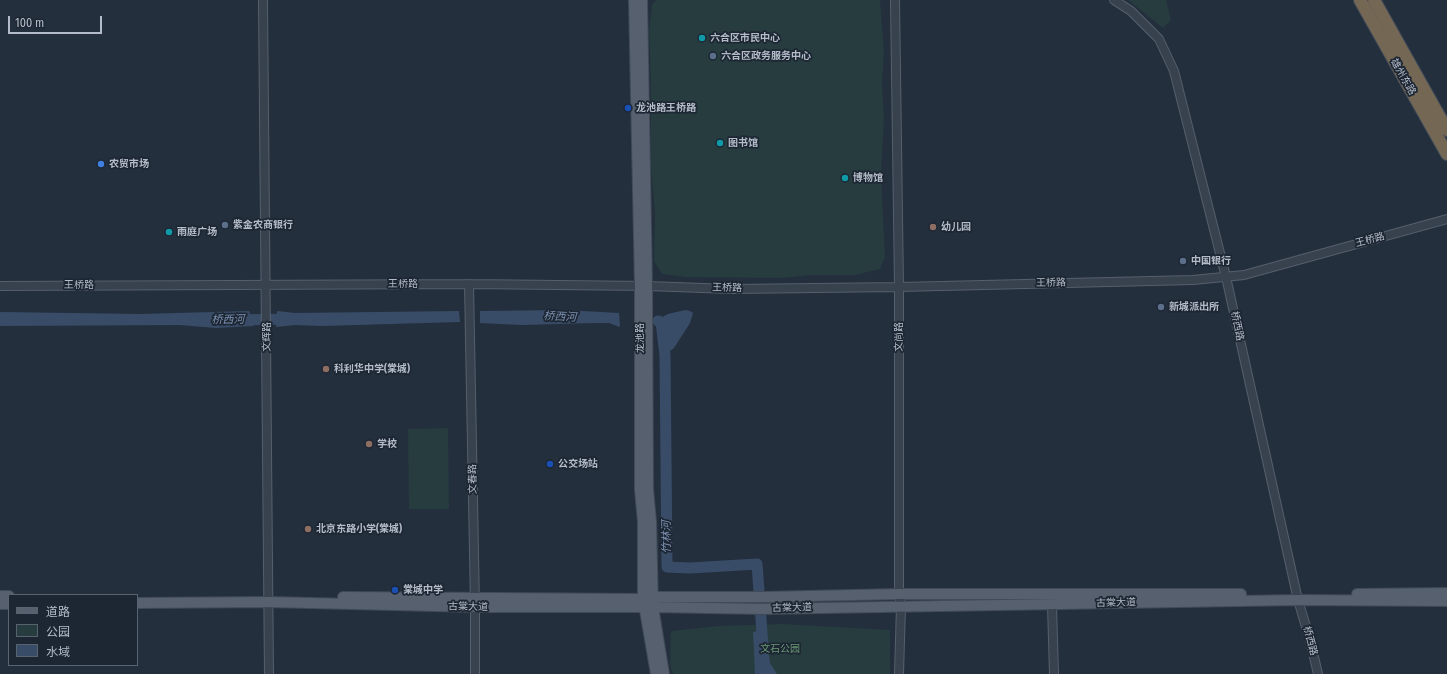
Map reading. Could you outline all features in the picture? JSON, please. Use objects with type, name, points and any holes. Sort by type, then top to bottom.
[{"type":"highway","name":"雄州东路","points":[[1360,0],[1447,154]]},
{"type":"highway","name":"雄州东路","points":[[1374,0],[1447,130]]},
{"type":"main road","name":"龙池路","points":[[634,0],[648,489],[651,522],[648,603],[656,674]]},
{"type":"main road","name":"龙池路","points":[[642,0],[643,286]]},
{"type":"main road","name":"古棠大道","points":[[138,596],[269,600],[475,603],[648,603],[763,608],[1052,605],[1447,593]]},
{"type":"main road","name":"古棠大道","points":[[648,603],[763,597],[899,594],[1297,597],[1447,601]]},
{"type":"main road","name":"古棠大道","points":[[138,603],[269,600]]},
{"type":"main road","name":"龙池路","points":[[648,603],[664,674]]},
{"type":"street","name":"文辉路","points":[[264,0],[269,674]]},
{"type":"street","name":"文尚路","points":[[895,0],[899,287],[899,594],[901,606],[899,674]]},
{"type":"street","name":"桥西路","points":[[1114,0],[1131,11],[1159,39],[1174,70],[1226,277],[1297,597],[1310,640],[1318,674]]},
{"type":"street","name":"王桥路","points":[[0,286],[470,284],[731,288],[899,287],[1193,280],[1244,275],[1447,219]]},
{"type":"street","name":"文春路","points":[[470,284],[475,674]]},
{"type":"street","points":[[1052,605],[1054,674]]},
{"type":"green space","points":[[656,0],[880,0],[884,52],[882,83],[884,119],[881,175],[885,257],[880,269],[855,275],[811,275],[783,278],[685,277],[662,274],[654,261],[655,213],[651,167],[651,84],[649,32],[652,5]]},
{"type":"green space","points":[[1128,0],[1166,0],[1171,20],[1163,28]]},
{"type":"green space","points":[[448,428],[449,509],[409,509],[408,429]]},
{"type":"green space","name":"文石公园","points":[[784,624],[890,630],[890,674],[673,674],[670,665],[671,631],[719,626]]},
{"type":"water","points":[[564,310],[619,313],[620,327],[609,323],[521,325],[480,323],[480,311]]},
{"type":"water","points":[[685,310],[693,313],[690,323],[674,348],[665,355],[660,342],[661,322],[664,316],[668,314]]},
{"type":"water","points":[[249,311],[254,326],[216,328],[180,325],[0,326],[0,312],[140,314]]},
{"type":"water","points":[[277,311],[295,313],[459,311],[460,322],[322,326],[295,325],[276,327]]},
{"type":"water","points":[[767,629],[767,649],[770,663],[777,674],[755,674],[753,632]]},
{"type":"waterway","name":"桥西河","points":[[237,320],[290,319]]},
{"type":"waterway","name":"竹林河","points":[[658,321],[661,322],[665,355],[667,567],[690,568],[757,564],[765,674]]},
{"type":"place","name":"六合区市民中心","points":[[702,38]]},
{"type":"place","name":"六合区政务服务中心","points":[[713,56]]},
{"type":"place","name":"龙池路王桥路","points":[[628,108]]},
{"type":"place","name":"图书馆","points":[[720,143]]},
{"type":"place","name":"农贸市场","points":[[101,164]]},
{"type":"place","name":"博物馆","points":[[845,178]]},
{"type":"place","name":"紫金农商银行","points":[[225,225]]},
{"type":"place","name":"幼儿园","points":[[933,227]]},
{"type":"place","name":"雨庭广场","points":[[169,232]]},
{"type":"place","name":"中国银行","points":[[1183,261]]},
{"type":"place","name":"新城派出所","points":[[1161,307]]},
{"type":"place","name":"科利华中学(棠城)","points":[[326,369]]},
{"type":"place","name":"学校","points":[[369,444]]},
{"type":"place","name":"公交场站","points":[[550,464]]},
{"type":"place","name":"北京东路小学(棠城)","points":[[308,529]]},
{"type":"place","name":"棠城中学","points":[[395,590]]}]
